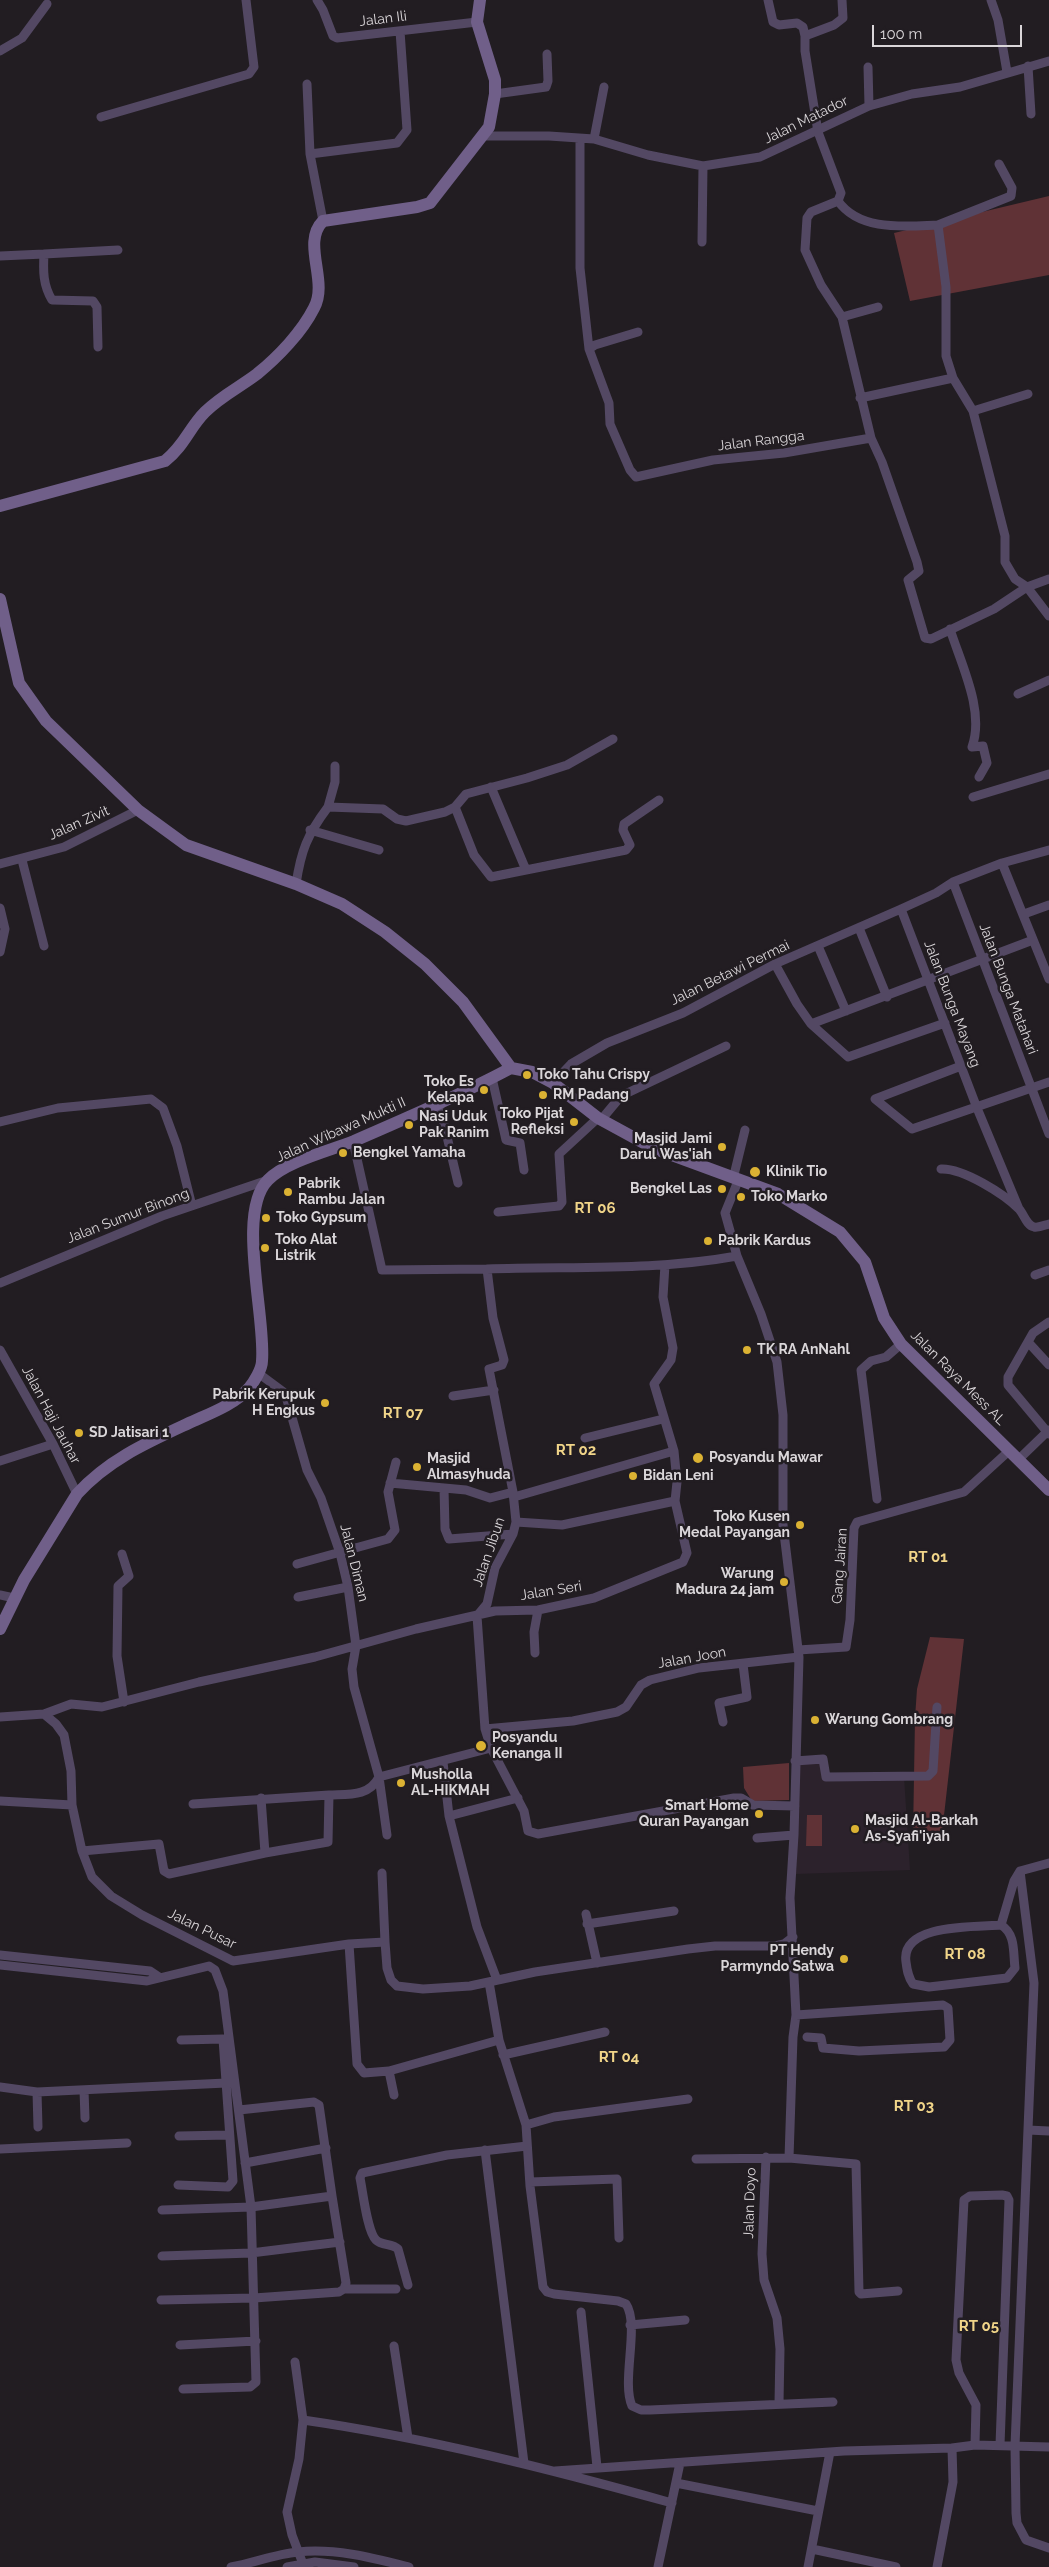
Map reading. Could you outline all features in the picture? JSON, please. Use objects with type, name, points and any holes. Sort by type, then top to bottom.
[{"type":"main road","points":[[0,506],[165,461],[179,450],[204,413],[221,397],[258,374],[298,332],[315,307],[320,292],[314,238],[317,227],[323,221],[417,208],[430,203],[489,127],[495,94],[494,80],[477,22],[480,0]]},
{"type":"main road","points":[[0,599],[19,683],[46,721],[138,810],[186,845],[296,884],[342,904],[385,932],[425,964],[463,1002],[511,1068]]},
{"type":"main road","name":"Jalan Wibawa Mukti II","points":[[0,1629],[14,1598],[77,1494],[103,1469],[126,1453],[234,1401],[249,1388],[258,1373],[262,1363],[253,1226],[258,1196],[268,1180],[295,1164],[439,1103],[511,1068]]},
{"type":"main road","name":"Jalan Raya Mess AL","points":[[511,1068],[532,1072],[553,1083],[600,1119],[653,1148],[778,1194],[840,1232],[865,1262],[884,1318],[901,1344],[1049,1490]]},
{"type":"street","points":[[101,117],[249,74],[254,67],[246,0]]},
{"type":"street","name":"Jalan Ili","points":[[317,0],[323,10],[332,36],[337,38],[477,22]]},
{"type":"street","points":[[768,0],[773,22],[779,25],[797,23],[803,27],[818,132],[841,193],[838,201],[811,212],[807,218],[805,250],[821,285],[842,317],[871,438],[882,462],[918,562],[919,571],[908,580],[925,638],[931,639],[994,609],[1027,587],[1049,579]]},
{"type":"street","points":[[805,36],[834,25],[843,18],[842,0]]},
{"type":"street","points":[[991,0],[998,20],[1006,72]]},
{"type":"street","points":[[0,51],[22,38],[47,4]]},
{"type":"street","points":[[310,154],[397,143],[404,137],[407,130],[400,31]]},
{"type":"street","points":[[495,94],[546,87],[548,82],[547,54]]},
{"type":"street","name":"Jalan Matador","points":[[482,136],[549,136],[594,139],[648,155],[703,166],[760,157],[818,132],[843,116],[869,106],[912,94],[960,86],[1049,61]]},
{"type":"street","points":[[1028,66],[1031,114]]},
{"type":"street","points":[[868,67],[869,106]]},
{"type":"street","points":[[307,84],[310,154],[323,221]]},
{"type":"street","points":[[594,139],[604,87]]},
{"type":"street","name":"Jalan Rangga","points":[[580,139],[580,268],[589,349],[609,403],[610,424],[630,470],[636,477],[713,460],[784,453],[871,438]]},
{"type":"street","points":[[838,201],[855,217],[884,226],[938,225],[1011,196],[1012,188],[999,164]]},
{"type":"street","points":[[702,242],[703,166]]},
{"type":"street","points":[[938,225],[946,287],[946,356],[953,378],[973,410],[1005,536],[1005,562],[1015,579],[1027,587],[1049,616]]},
{"type":"street","points":[[0,256],[118,250]]},
{"type":"street","points":[[44,254],[43,274],[47,292],[52,300],[93,302],[97,307],[98,348]]},
{"type":"street","points":[[842,317],[878,307]]},
{"type":"street","points":[[589,349],[594,345],[638,332]]},
{"type":"street","points":[[860,398],[953,378]]},
{"type":"street","points":[[973,410],[1028,394]]},
{"type":"street","points":[[950,629],[972,698],[977,733],[972,747],[983,746],[987,763],[979,777]]},
{"type":"street","points":[[1018,694],[1049,680]]},
{"type":"street","points":[[328,807],[383,809],[397,819],[406,821],[445,812],[455,807],[466,794],[567,765],[612,739]]},
{"type":"street","points":[[296,884],[301,854],[310,830],[328,807],[335,782],[335,766]]},
{"type":"street","points":[[973,797],[1049,774]]},
{"type":"street","points":[[490,787],[526,870]]},
{"type":"street","points":[[455,807],[474,855],[491,877],[626,850],[630,845],[623,830],[624,824],[659,800]]},
{"type":"street","name":"Jalan Zivit","points":[[0,864],[22,860],[64,847],[138,810]]},
{"type":"street","points":[[310,830],[380,850]]},
{"type":"street","name":"Jalan Betawi Permai","points":[[553,1083],[571,1064],[607,1042],[683,1013],[774,964],[901,910],[936,893],[952,882],[1002,863],[1049,850]]},
{"type":"street","points":[[22,860],[44,946]]},
{"type":"street","points":[[1002,863],[1034,940],[1045,955],[1049,980]]},
{"type":"street","name":"Jalan Bunga Matahari","points":[[952,882],[1049,1133]]},
{"type":"street","points":[[1024,914],[1049,905]]},
{"type":"street","points":[[0,908],[5,929],[0,952]]},
{"type":"street","name":"Jalan Bunga Mayang","points":[[901,910],[930,981],[977,1108],[1019,1210]]},
{"type":"street","points":[[859,928],[888,997]]},
{"type":"street","points":[[811,1024],[888,997],[1034,940]]},
{"type":"street","points":[[818,946],[846,1012]]},
{"type":"street","points":[[774,964],[796,1004],[811,1024],[848,1057],[946,1023]]},
{"type":"street","points":[[498,1212],[559,1206],[562,1202],[559,1154],[600,1119],[621,1096],[726,1046]]},
{"type":"street","points":[[961,1066],[875,1099],[912,1129],[1049,1082]]},
{"type":"street","points":[[492,1078],[506,1140],[520,1143],[524,1170]]},
{"type":"street","points":[[0,1122],[58,1108],[151,1099],[163,1108],[169,1123],[177,1146],[192,1206]]},
{"type":"street","points":[[439,1103],[458,1183]]},
{"type":"street","points":[[745,1130],[736,1180],[725,1213],[737,1256],[762,1314],[777,1362],[783,1415],[783,1525],[799,1654],[794,1835],[790,1898],[794,1937],[796,2015],[793,2037],[789,2158]]},
{"type":"street","points":[[353,1141],[382,1270],[665,1265],[712,1261],[737,1256]]},
{"type":"street","points":[[941,1169],[955,1169],[971,1176],[1019,1210],[1029,1224],[1034,1226],[1049,1224]]},
{"type":"street","name":"Jalan Sumur Binong","points":[[0,1284],[60,1256],[162,1216],[268,1180]]},
{"type":"street","name":"Jalan Seri","points":[[44,1714],[71,1704],[102,1707],[124,1702],[495,1611],[538,1610],[594,1598],[683,1562],[687,1553],[675,1501],[677,1482],[674,1451],[654,1384],[671,1360],[673,1348],[663,1298],[665,1265]]},
{"type":"street","name":"Jalan Jibun","points":[[477,1616],[487,1604],[495,1568],[513,1534],[516,1522],[514,1494],[489,1370],[502,1365],[504,1360],[493,1318],[488,1269]]},
{"type":"street","points":[[1035,1275],[1049,1270]]},
{"type":"street","points":[[1014,1454],[1048,1432],[1008,1385],[1008,1377],[1033,1333],[1049,1322]]},
{"type":"street","points":[[1028,1342],[1049,1365]]},
{"type":"street","points":[[877,1499],[861,1370],[871,1361],[886,1357],[901,1344]]},
{"type":"street","name":"Jalan Haji Jauhar","points":[[0,1350],[52,1444],[77,1494]]},
{"type":"street","name":"Jalan Diman","points":[[258,1373],[285,1392],[307,1470],[321,1498],[340,1553],[348,1587],[356,1646],[352,1669],[354,1687],[379,1777],[387,1835]]},
{"type":"street","points":[[454,1396],[494,1390]]},
{"type":"street","points":[[585,1438],[663,1419]]},
{"type":"street","points":[[0,1461],[52,1444]]},
{"type":"street","points":[[390,1483],[466,1490],[490,1498],[591,1477],[674,1451]]},
{"type":"street","name":"Gang Jairan","points":[[799,1654],[846,1647],[850,1620],[854,1528],[856,1522],[964,1492],[1014,1454]]},
{"type":"street","points":[[297,1564],[388,1539],[395,1530],[388,1492],[396,1462]]},
{"type":"street","points":[[444,1488],[445,1528],[449,1539],[513,1534]]},
{"type":"street","points":[[516,1522],[562,1525],[613,1512],[675,1501]]},
{"type":"street","points":[[122,1554],[130,1576],[118,1586],[117,1656],[124,1702]]},
{"type":"street","points":[[298,1597],[348,1587]]},
{"type":"street","points":[[0,1596],[14,1598]]},
{"type":"street","points":[[535,1653],[534,1632],[538,1610]]},
{"type":"street","points":[[477,1616],[485,1729],[491,1748],[524,1811],[528,1831],[538,1834],[734,1798],[741,1798],[753,1805],[795,1806]]},
{"type":"street","name":"Jalan Joon","points":[[485,1729],[572,1721],[617,1712],[626,1707],[641,1685],[650,1680],[699,1668],[743,1664],[799,1654]]},
{"type":"street","points":[[723,1722],[719,1703],[746,1697],[743,1664]]},
{"type":"street","points":[[795,1761],[823,1759],[826,1777],[928,1776],[932,1772],[937,1707]]},
{"type":"street","points":[[0,1717],[44,1714]]},
{"type":"street","name":"Jalan Pusar","points":[[44,1714],[56,1724],[64,1735],[71,1771],[72,1806],[82,1851],[92,1877],[111,1896],[142,1915],[233,1961],[349,1944],[385,1942]]},
{"type":"street","points":[[193,1804],[365,1792],[375,1785],[379,1777],[443,1762],[491,1748]]},
{"type":"street","points":[[443,1762],[449,1816],[477,1927],[493,1981],[499,2040],[526,2125],[530,2182],[543,2287],[547,2292],[554,2294],[618,2301],[626,2304],[631,2316],[630,2399],[635,2408],[650,2410],[833,2402]]},
{"type":"street","points":[[82,1851],[159,1844],[164,1871],[169,1874],[265,1853],[328,1842],[329,1796]]},
{"type":"street","points":[[261,1798],[265,1853]]},
{"type":"street","points":[[449,1816],[518,1798]]},
{"type":"street","points":[[0,1801],[72,1806]]},
{"type":"street","points":[[757,1838],[794,1835]]},
{"type":"street","points":[[1020,1871],[1049,1863]]},
{"type":"street","points":[[1001,1925],[1009,1896],[1020,1871]]},
{"type":"street","points":[[1020,1871],[1034,1983],[1015,2446],[1017,2523],[1026,2540],[1049,2548]]},
{"type":"street","points":[[382,1873],[387,1968],[391,1980],[397,1986],[423,1989],[493,1981],[597,1963],[715,1946],[775,1946],[784,1944],[794,1937]]},
{"type":"street","points":[[597,1963],[587,1919],[674,1911]]},
{"type":"street","points":[[1001,1925],[1008,1930],[1012,1940],[1014,1968],[1007,1978],[930,1987],[913,1984],[908,1977],[905,1957],[907,1950],[924,1934],[946,1929],[1001,1925]]},
{"type":"street","points":[[349,1944],[357,2064],[364,2073],[389,2071],[499,2040]]},
{"type":"street","points":[[0,1955],[150,1971],[159,1977]]},
{"type":"street","points":[[30,1958],[30,1968]]},
{"type":"street","points":[[0,1965],[147,1981],[200,1966],[209,1966],[214,1970],[223,1991],[251,2206],[256,2382],[250,2387],[183,2389]]},
{"type":"street","points":[[134,1969],[134,1979]]},
{"type":"street","points":[[796,2015],[943,2005],[948,2008],[950,2040],[944,2047],[859,2051],[823,2048],[821,2038],[807,2037]]},
{"type":"street","points":[[503,2055],[605,2032]]},
{"type":"street","points":[[178,2185],[228,2187],[233,2181],[223,2039],[182,2040]]},
{"type":"street","points":[[389,2071],[394,2095]]},
{"type":"street","points":[[0,2087],[37,2092],[226,2083]]},
{"type":"street","points":[[84,2090],[85,2118]]},
{"type":"street","points":[[37,2092],[38,2127]]},
{"type":"street","points":[[526,2125],[554,2117],[688,2099]]},
{"type":"street","points":[[239,2110],[314,2102],[319,2104],[346,2283],[344,2289]]},
{"type":"street","points":[[1028,2130],[1049,2131]]},
{"type":"street","points":[[179,2136],[229,2135]]},
{"type":"street","points":[[0,2149],[126,2143]]},
{"type":"street","points":[[408,2285],[398,2249],[394,2246],[381,2244],[374,2236],[361,2175],[365,2172],[446,2155],[527,2146]]},
{"type":"street","points":[[245,2163],[326,2148]]},
{"type":"street","points":[[485,2150],[524,2463]]},
{"type":"street","points":[[696,2159],[766,2157]]},
{"type":"street","name":"Jalan Doyo","points":[[779,2403],[780,2349],[777,2318],[764,2280],[762,2254],[766,2157],[856,2164],[859,2292],[861,2294],[898,2291]]},
{"type":"street","points":[[530,2182],[617,2179],[619,2238]]},
{"type":"street","points":[[975,2445],[976,2405],[959,2373],[956,2360],[964,2200],[970,2196],[1002,2195],[1007,2196],[1008,2200],[1000,2445]]},
{"type":"street","points":[[162,2210],[251,2206],[332,2196]]},
{"type":"street","points":[[162,2256],[251,2253],[340,2242]]},
{"type":"street","points":[[161,2300],[254,2298],[339,2292],[344,2289],[396,2289]]},
{"type":"street","points":[[581,2312],[597,2467]]},
{"type":"street","points":[[630,2326],[686,2320]]},
{"type":"street","points":[[180,2345],[256,2341]]},
{"type":"street","points":[[394,2346],[408,2438]]},
{"type":"street","points":[[295,2362],[303,2420],[299,2459],[287,2512],[303,2564]]},
{"type":"street","points":[[303,2420],[408,2438],[524,2463],[672,2503]]},
{"type":"street","points":[[555,2471],[830,2452],[952,2448],[975,2445],[1049,2447]]},
{"type":"street","points":[[936,2567],[953,2482],[952,2448]]},
{"type":"street","points":[[808,2567],[830,2452]]},
{"type":"street","points":[[658,2567],[680,2463]]},
{"type":"street","points":[[676,2483],[818,2511]]},
{"type":"street","points":[[812,2549],[896,2567]]},
{"type":"street","points":[[231,2567],[298,2552],[328,2551],[408,2567]]},
{"type":"street","points":[[287,2567],[329,2562],[354,2567]]},
{"type":"shaded area","points":[[1049,196],[1049,275],[910,301],[894,233]]},
{"type":"shaded area","points":[[930,1637],[964,1639],[942,1833],[913,1835],[917,1689]]},
{"type":"shaded area","points":[[822,1762],[823,1778],[904,1776],[910,1870],[796,1874],[798,1764]]},
{"type":"shaded area","points":[[789,1763],[789,1800],[752,1801],[744,1788],[743,1767]]},
{"type":"shaded area","points":[[807,1815],[822,1815],[822,1846],[806,1846]]},
{"type":"place","name":"Toko Tahu Crispy","points":[[527,1075]]},
{"type":"place","name":"Toko Es Kelapa","points":[[484,1090]]},
{"type":"place","name":"RM Padang","points":[[543,1095]]},
{"type":"place","name":"Toko Pijat Refleksi","points":[[574,1122]]},
{"type":"place","name":"Nasi Uduk Pak Ranim","points":[[409,1125]]},
{"type":"place","name":"Masjid Jami Darul Was'iah","points":[[722,1147]]},
{"type":"place","name":"Bengkel Yamaha","points":[[343,1153]]},
{"type":"place","name":"Klinik Tio","points":[[755,1172]]},
{"type":"place","name":"Bengkel Las","points":[[722,1189]]},
{"type":"place","name":"Pabrik Rambu Jalan","points":[[288,1192]]},
{"type":"place","name":"Toko Marko","points":[[741,1197]]},
{"type":"place","name":"Toko Gypsum","points":[[266,1218]]},
{"type":"place","name":"Pabrik Kardus","points":[[708,1241]]},
{"type":"place","name":"Toko Alat Listrik","points":[[265,1248]]},
{"type":"place","name":"TK RA AnNahl","points":[[747,1350]]},
{"type":"place","name":"Pabrik Kerupuk H Engkus","points":[[325,1403]]},
{"type":"place","name":"SD Jatisari 1","points":[[79,1433]]},
{"type":"place","name":"Posyandu Mawar","points":[[698,1458]]},
{"type":"place","name":"Masjid Almasyhuda","points":[[417,1467]]},
{"type":"place","name":"Bidan Leni","points":[[633,1476]]},
{"type":"place","name":"Toko Kusen Medal Payangan","points":[[800,1525]]},
{"type":"place","name":"Warung Madura 24 jam","points":[[784,1582]]},
{"type":"place","name":"Warung Gombrang","points":[[815,1720]]},
{"type":"place","name":"Posyandu Kenanga II","points":[[481,1746]]},
{"type":"place","name":"Musholla AL-HIKMAH","points":[[401,1783]]},
{"type":"place","name":"Smart Home Quran Payangan","points":[[759,1814]]},
{"type":"place","name":"Masjid Al-Barkah As-Syafi'iyah","points":[[855,1829]]},
{"type":"place","name":"PT Hendy Parmyndo Satwa","points":[[844,1959]]},
{"type":"district","name":"RT 06","points":[[595,1208]]},
{"type":"district","name":"RT 07","points":[[403,1413]]},
{"type":"district","name":"RT 02","points":[[576,1450]]},
{"type":"district","name":"RT 01","points":[[928,1557]]},
{"type":"district","name":"RT 08","points":[[965,1954]]},
{"type":"district","name":"RT 04","points":[[619,2057]]},
{"type":"district","name":"RT 03","points":[[914,2106]]},
{"type":"district","name":"RT 05","points":[[979,2326]]}]
